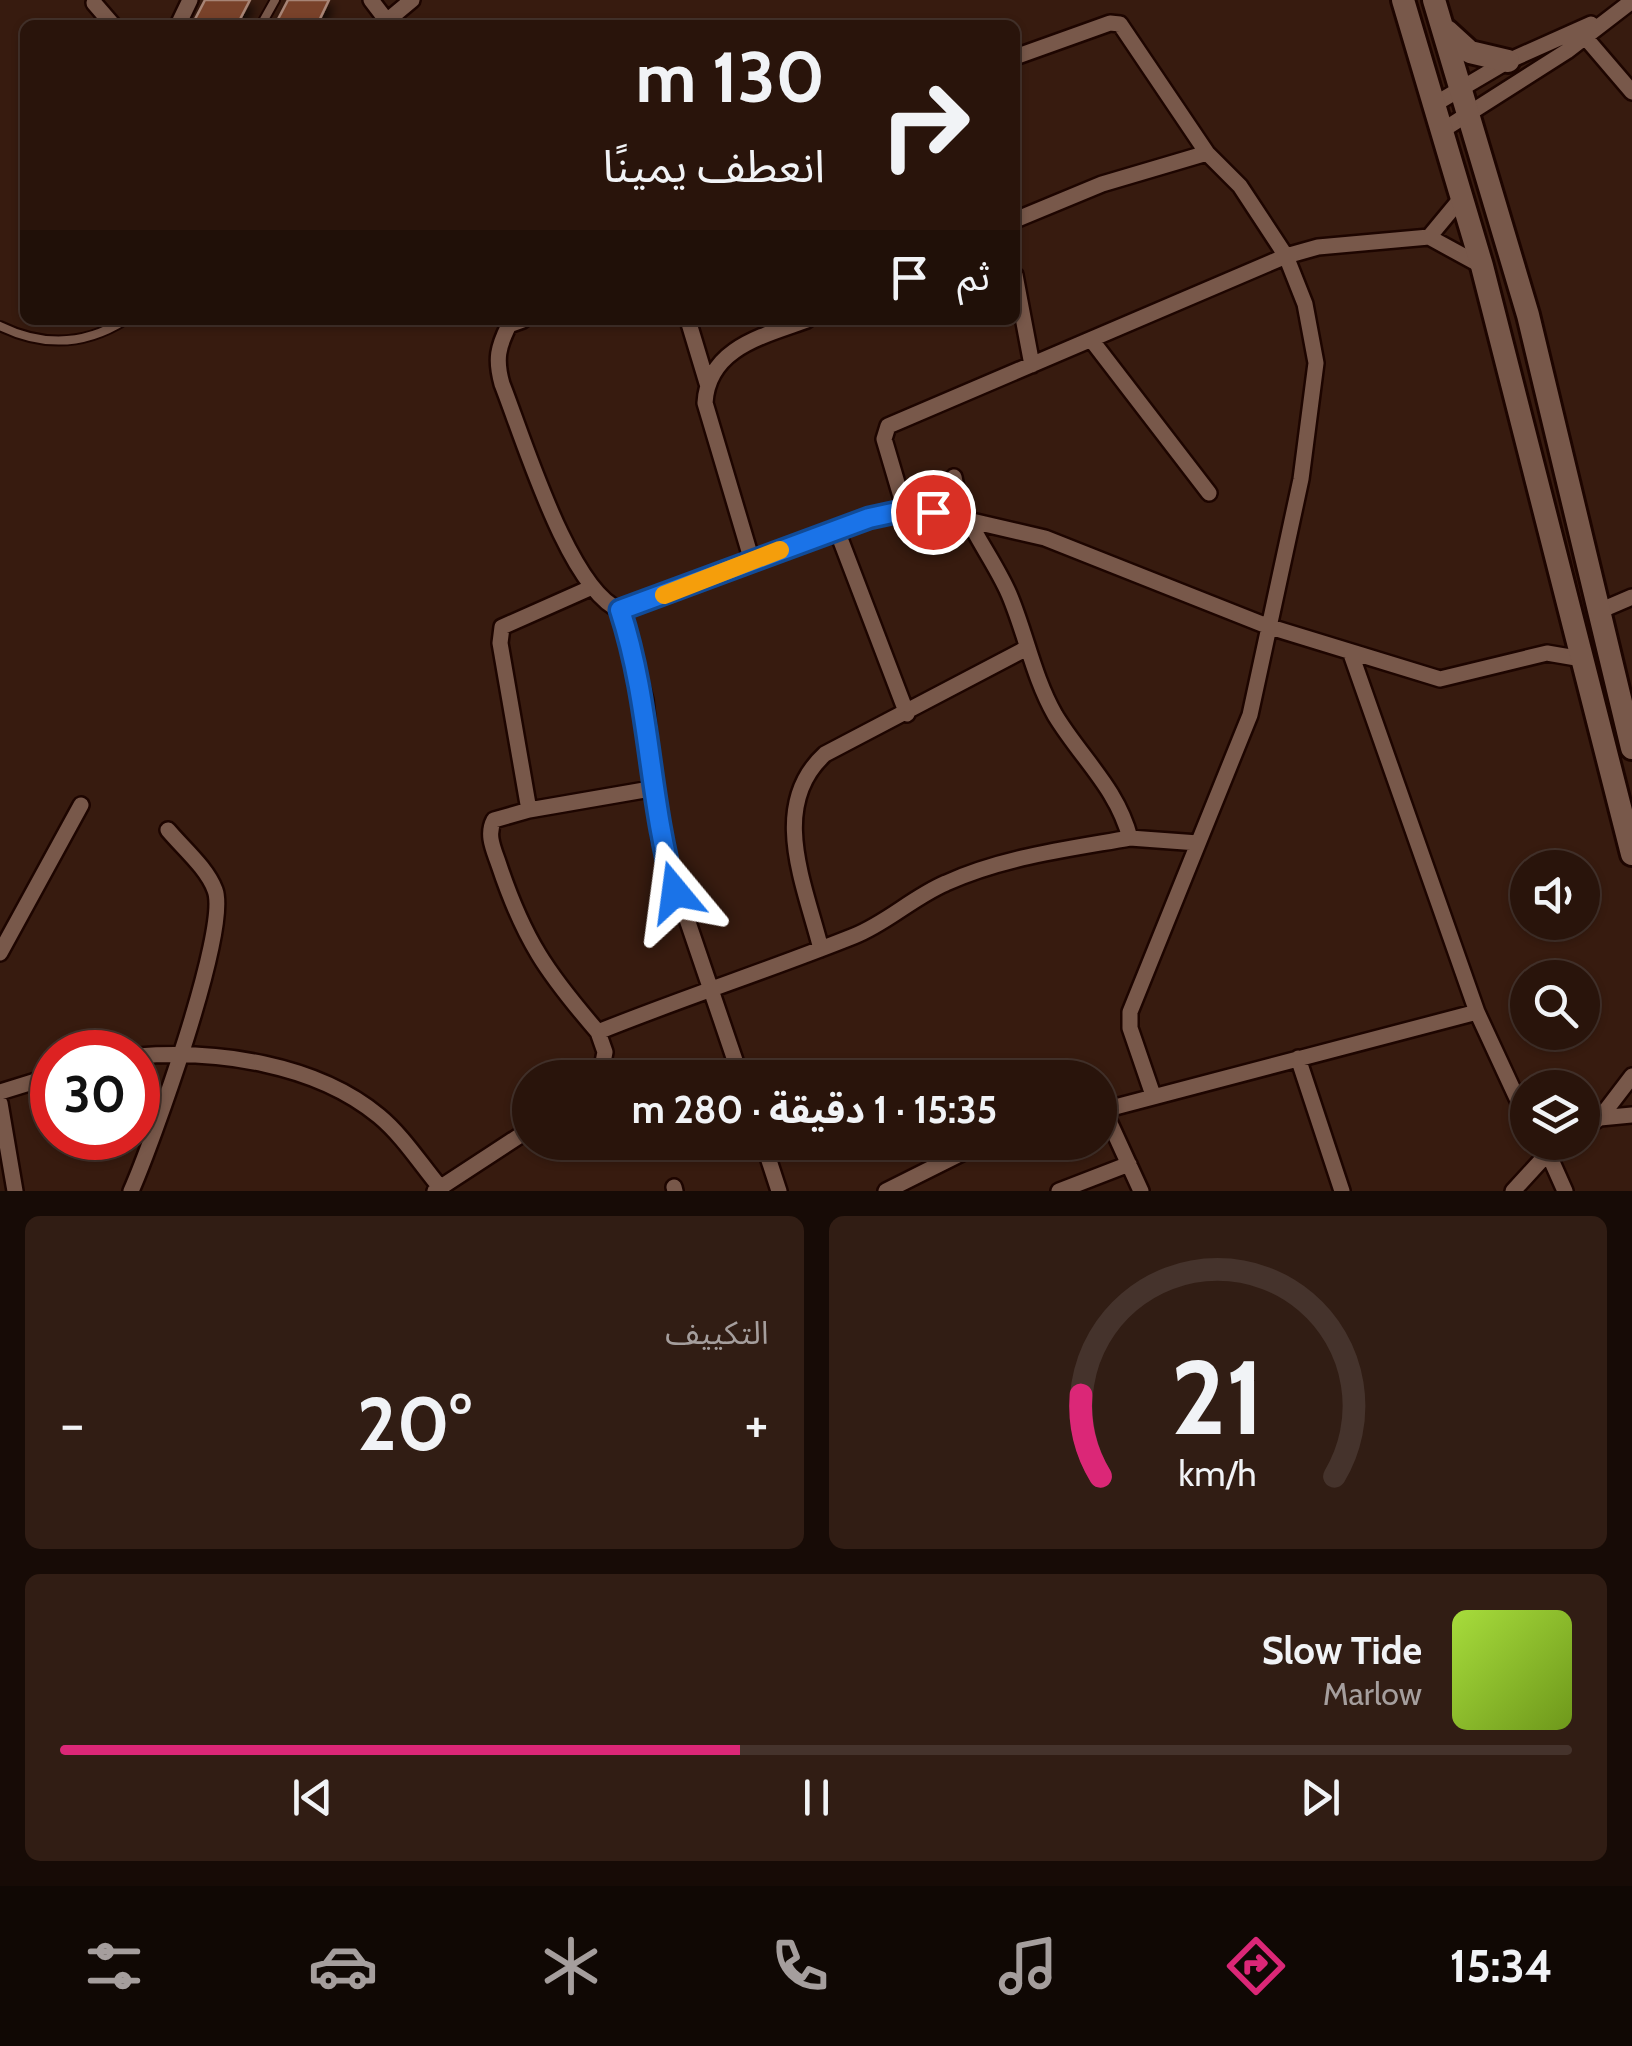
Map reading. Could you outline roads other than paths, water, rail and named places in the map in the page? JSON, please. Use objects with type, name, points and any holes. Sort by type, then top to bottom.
[{"type":"main road","points":[[1403,0],[1482,266],[1632,854]]},
{"type":"main road","points":[[1434,0],[1528,315],[1632,748]]},
{"type":"main road","points":[[1442,25],[1470,52],[1508,62]]},
{"type":"main road","points":[[1561,570],[1586,564]]},
{"type":"street","points":[[388,20],[412,0]]},
{"type":"street","points":[[1442,130],[1632,1]]},
{"type":"street","points":[[94,3],[108,20]]},
{"type":"street","points":[[1020,55],[1120,24],[1207,152],[1231,174],[1286,256],[1304,304],[1316,362],[1300,479],[1250,715],[1130,1012],[1130,1028],[1152,1095]]},
{"type":"street","points":[[1435,104],[1508,62],[1581,33]]},
{"type":"street","points":[[1581,33],[1632,92]]},
{"type":"street","points":[[1020,218],[1102,184],[1207,152]]},
{"type":"street","points":[[1429,236],[1463,196]]},
{"type":"street","points":[[906,510],[884,439],[885,429],[1286,256],[1318,248],[1429,236],[1482,266]]},
{"type":"street","points":[[1020,301],[1032,365]]},
{"type":"street","points":[[509,325],[499,345],[498,371],[574,566],[590,588],[608,605],[620,610],[836,528],[906,510],[1046,538],[1267,626],[1440,679],[1547,653],[1582,659]]},
{"type":"street","points":[[690,325],[707,383],[705,403],[752,561]]},
{"type":"street","points":[[707,383],[728,355],[750,341],[793,325]]},
{"type":"street","points":[[1093,342],[1209,493]]},
{"type":"street","points":[[954,477],[958,505],[1006,589],[1034,673],[1055,714],[1119,802],[1130,838]]},
{"type":"street","points":[[836,528],[906,714]]},
{"type":"street","points":[[529,810],[502,628],[590,588]]},
{"type":"street","points":[[1597,612],[1632,597]]},
{"type":"street","points":[[620,610],[645,700],[660,840],[735,1060]]},
{"type":"street","points":[[1547,653],[1574,625]]},
{"type":"street","points":[[820,950],[795,844],[795,796],[807,771],[825,754],[1027,648]]},
{"type":"street","points":[[1351,654],[1477,1012],[1510,1083]]},
{"type":"street","points":[[603,1060],[605,1052],[598,1032],[534,953],[518,921],[490,840],[494,820],[529,810],[656,788]]},
{"type":"street","points":[[0,953],[81,805]]},
{"type":"street","points":[[130,1191],[181,1053],[218,903],[209,878],[168,830]]},
{"type":"street","points":[[598,1032],[710,986],[874,928],[910,902],[970,874],[1052,852],[1130,838],[1198,843]]},
{"type":"street","points":[[1117,1106],[1477,1012]]},
{"type":"street","points":[[160,1054],[252,1061],[348,1096],[378,1116],[437,1188],[512,1140]]},
{"type":"street","points":[[1298,1058],[1342,1191]]},
{"type":"street","points":[[1600,1118],[1632,1076]]},
{"type":"street","points":[[0,1092],[30,1083]]},
{"type":"street","points":[[0,1102],[14,1191]]},
{"type":"street","points":[[1600,1118],[1632,1115]]},
{"type":"street","points":[[1117,1140],[1141,1191]]},
{"type":"street","points":[[769,1160],[779,1191]]},
{"type":"street","points":[[888,1190],[948,1160]]},
{"type":"street","points":[[1513,1191],[1538,1160]]},
{"type":"street","points":[[1555,1160],[1565,1191]]},
{"type":"street","points":[[1059,1191],[1129,1164]]},
{"type":"lane","points":[[0,326],[33,342],[100,336],[118,325]]}]
